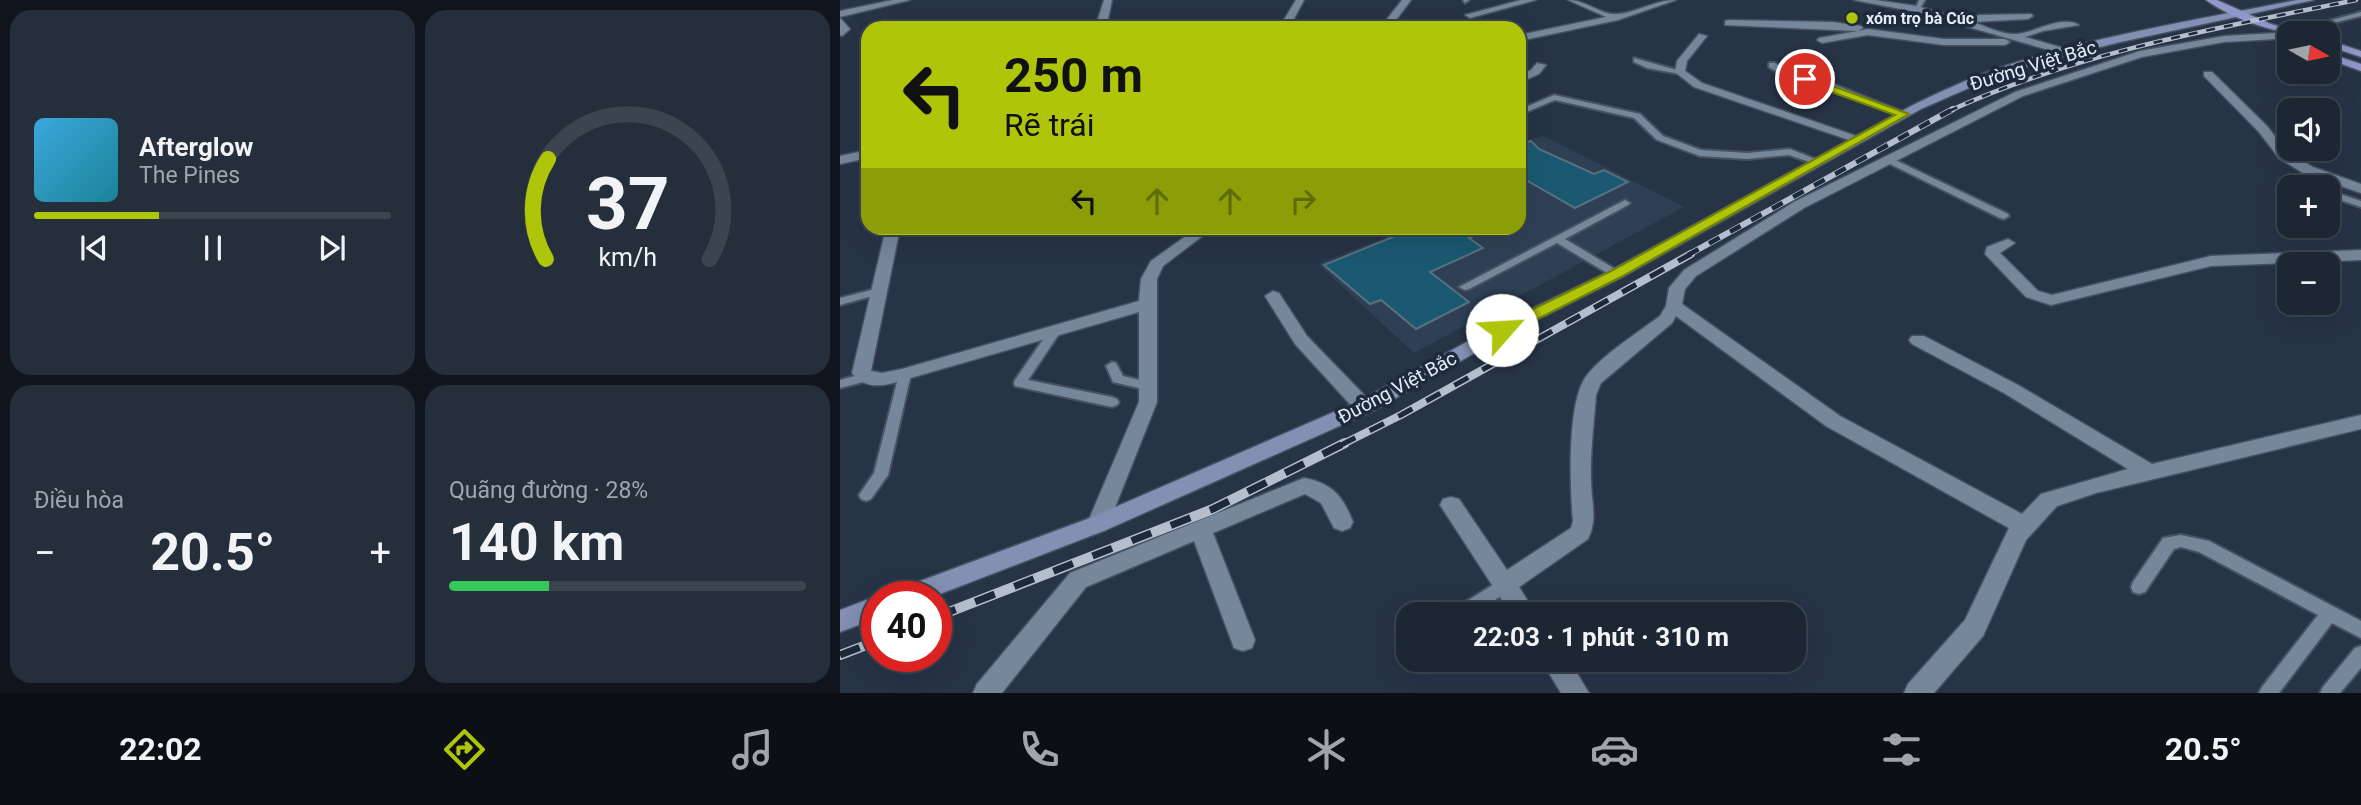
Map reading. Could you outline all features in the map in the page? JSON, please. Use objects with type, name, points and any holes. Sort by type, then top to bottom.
[{"type":"main road","points":[[2210,0],[2272,31]]},
{"type":"main road","points":[[2340,47],[2361,54]]},
{"type":"main road","points":[[2340,60],[2361,68]]},
{"type":"street","points":[[840,14],[906,0]]},
{"type":"street","points":[[1102,21],[1108,0]]},
{"type":"street","points":[[1288,21],[1300,0]]},
{"type":"street","points":[[1390,21],[1407,0]]},
{"type":"street","points":[[1470,15],[1532,0]]},
{"type":"street","points":[[1572,0],[1615,18]]},
{"type":"street","points":[[1526,37],[1615,18],[1672,0]]},
{"type":"street","points":[[1858,0],[1920,5],[1960,22],[2066,52]]},
{"type":"street","name":"Đường Việt Bắc","points":[[947,581],[1098,524],[1364,407],[1502,330],[1616,274],[1904,114],[1999,72],[2066,52],[2247,18],[2310,0]]},
{"type":"street","points":[[1960,22],[1980,18],[2028,16]]},
{"type":"street","points":[[840,21],[845,29],[842,33]]},
{"type":"street","points":[[1728,23],[1832,25],[1944,42],[2026,42]]},
{"type":"street","points":[[2014,38],[2042,28],[2074,25]]},
{"type":"street","points":[[1822,40],[1868,32]]},
{"type":"street","points":[[1504,585],[1580,533],[1584,521],[1580,478],[1587,395],[1590,387],[1603,370],[1666,319],[1674,306],[1677,288],[1690,273],[1799,205],[1891,161],[2019,94],[2120,59],[2277,32]]},
{"type":"street","points":[[1702,36],[1682,61],[1679,72],[1698,85],[1859,139]]},
{"type":"street","points":[[1526,76],[1541,65]]},
{"type":"street","points":[[2208,74],[2263,129],[2283,155],[2308,170],[2361,189]]},
{"type":"street","points":[[840,160],[861,156]]},
{"type":"street","points":[[892,235],[861,373],[879,381],[1147,304]]},
{"type":"street","points":[[1098,524],[1148,402],[1149,279],[1156,264],[1196,235]]},
{"type":"street","points":[[2008,243],[1993,250],[1993,254],[2032,294],[2052,300],[2211,261],[2361,255]]},
{"type":"street","points":[[1273,296],[1301,340],[1364,407]]},
{"type":"street","points":[[1674,306],[1833,421],[2025,526]]},
{"type":"street","points":[[1918,340],[2011,389],[2151,473]]},
{"type":"street","points":[[1917,693],[1975,628],[2017,534],[2049,500],[2095,485],[2361,422]]},
{"type":"street","points":[[986,693],[1078,580],[1304,485],[1330,496],[1335,501],[1342,522]]},
{"type":"street","points":[[1451,505],[1516,602]]},
{"type":"street","points":[[1200,528],[1243,640]]},
{"type":"street","points":[[840,621],[861,613]]},
{"type":"street","points":[[1562,672],[1576,693]]},
{"type":"lane","points":[[2337,21],[2360,14]]},
{"type":"lane","points":[[1637,60],[1650,66],[1679,72]]},
{"type":"lane","points":[[1772,65],[1784,73],[1825,84],[1904,114]]},
{"type":"lane","points":[[1526,110],[1554,97],[1637,116],[1660,138],[1700,153],[1747,156],[1790,152],[1818,162]]},
{"type":"lane","points":[[1891,161],[2004,216]]},
{"type":"lane","points":[[2340,197],[2361,204]]},
{"type":"lane","points":[[1465,287],[1625,203]]},
{"type":"lane","points":[[1558,239],[1616,274]]},
{"type":"lane","points":[[840,302],[879,291]]},
{"type":"lane","points":[[1055,331],[1020,383],[1112,402]]},
{"type":"lane","points":[[1112,366],[1118,379],[1147,386]]},
{"type":"lane","points":[[866,495],[881,475],[905,374]]},
{"type":"lane","points":[[840,384],[866,377]]},
{"type":"lane","points":[[2138,587],[2169,543],[2181,541],[2203,546],[2361,630]]},
{"type":"lane","points":[[1478,602],[1504,585]]},
{"type":"lane","points":[[2268,693],[2329,614]]},
{"type":"lane","points":[[2329,693],[2361,654]]},
{"type":"shaded area","points":[[1544,136],[1684,207],[1414,353],[1318,264],[1391,235],[1526,235],[1526,141]]},
{"type":"building","points":[[1531,141],[1539,149],[1594,174],[1604,170],[1628,182],[1575,208],[1526,180],[1526,143]]},
{"type":"building","points":[[1398,235],[1476,235],[1469,238],[1483,248],[1430,272],[1469,302],[1416,329],[1381,300],[1370,304],[1324,265]]},
{"type":"railway","points":[[1951,110],[1998,90],[2098,57],[2201,32],[2356,0]]},
{"type":"railway","points":[[1688,255],[1951,110]]},
{"type":"railway","points":[[952,611],[1213,509],[1401,415],[1691,254]]},
{"type":"railway","points":[[840,655],[861,647]]},
{"type":"place","name":"xóm trọ bà Cúc","points":[[1852,18]]},
{"type":"route","points":[[1502,330],[1616,274],[1904,114],[1805,79]]}]
